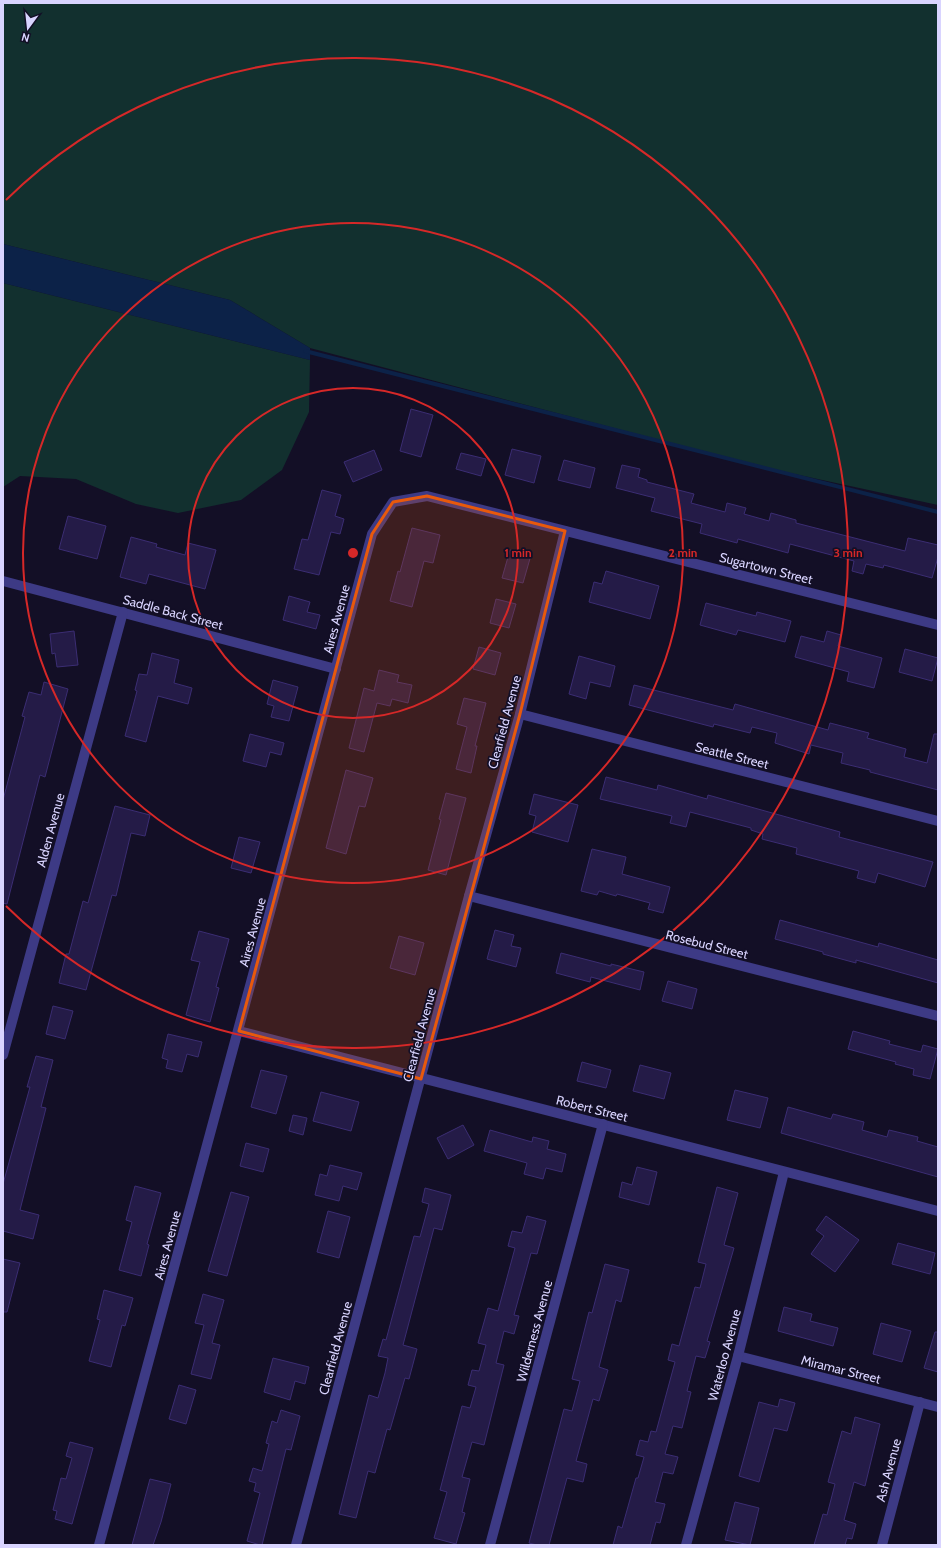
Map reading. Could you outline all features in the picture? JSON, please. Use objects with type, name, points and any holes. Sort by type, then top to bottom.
[{"type":"street","name":"Aires Avenue","points":[[99,1545],[372,534],[393,502],[427,496],[565,531]]},
{"type":"street","name":"Sugartown Street","points":[[565,531],[938,625]]},
{"type":"street","name":"Clearfield Avenue","points":[[296,1545],[469,896],[520,714],[565,531]]},
{"type":"street","name":"Saddle Back Street","points":[[3,581],[336,669]]},
{"type":"street","name":"Alden Avenue","points":[[3,1055],[123,612]]},
{"type":"street","name":"Seattle Street","points":[[520,714],[938,821]]},
{"type":"street","name":"Rosebud Street","points":[[469,896],[938,1016]]},
{"type":"street","name":"Robert Street","points":[[239,1031],[938,1211]]},
{"type":"street","name":"Wilderness Avenue","points":[[490,1545],[603,1124]]},
{"type":"street","name":"Waterloo Avenue","points":[[686,1545],[738,1356],[784,1172]]},
{"type":"street","name":"Miramar Street","points":[[738,1356],[938,1407]]},
{"type":"street","name":"Ash Avenue","points":[[882,1545],[920,1402]]},
{"type":"highlighted area","points":[[427,496],[565,531],[520,714],[421,1079],[239,1031],[372,534],[393,502]]},
{"type":"green space","points":[[3,3],[938,3],[938,505],[762,467],[310,348],[230,300],[3,244]]},
{"type":"green space","points":[[3,283],[310,360],[309,412],[282,470],[241,500],[178,513],[136,504],[76,479],[20,476],[3,487]]},
{"type":"water","points":[[3,244],[230,300],[310,348],[310,360],[3,283]]},
{"type":"building","points":[[411,409],[433,415],[421,457],[400,451]]},
{"type":"building","points":[[512,449],[541,456],[534,483],[505,475]]},
{"type":"building","points":[[374,450],[382,470],[353,482],[344,462]]},
{"type":"building","points":[[461,453],[486,459],[481,476],[456,469]]},
{"type":"building","points":[[564,460],[595,468],[590,488],[558,480]]},
{"type":"building","points":[[622,465],[640,469],[638,477],[647,480],[647,482],[694,494],[691,503],[725,512],[727,503],[746,508],[744,514],[769,521],[771,513],[796,520],[796,523],[905,551],[908,538],[938,545],[938,557],[932,578],[884,565],[883,568],[866,564],[863,574],[852,571],[854,561],[790,544],[788,553],[738,539],[737,543],[700,533],[702,524],[651,511],[655,498],[616,488]]},
{"type":"building","points":[[322,490],[341,495],[335,516],[344,519],[340,534],[331,532],[319,575],[294,569],[302,539],[308,540]]},
{"type":"building","points":[[68,516],[106,526],[97,559],[59,549]]},
{"type":"building","points":[[412,528],[440,535],[433,563],[424,561],[412,607],[390,601],[398,571],[400,572]]},
{"type":"building","points":[[131,537],[157,544],[156,547],[185,555],[188,543],[216,550],[205,589],[149,574],[146,584],[120,577]]},
{"type":"building","points":[[510,550],[531,555],[523,583],[502,578]]},
{"type":"building","points":[[606,571],[659,586],[650,619],[589,602],[594,582],[602,584]]},
{"type":"building","points":[[289,596],[310,602],[307,612],[320,615],[316,629],[283,620]]},
{"type":"building","points":[[496,599],[516,604],[509,628],[490,623]]},
{"type":"building","points":[[706,603],[756,616],[757,612],[791,621],[785,642],[738,630],[736,635],[700,625]]},
{"type":"building","points":[[74,631],[78,665],[57,667],[55,653],[52,654],[50,634]]},
{"type":"building","points":[[827,631],[841,635],[838,646],[882,658],[874,688],[847,681],[849,672],[795,657],[801,636],[824,642]]},
{"type":"building","points":[[479,647],[501,653],[495,675],[473,669]]},
{"type":"building","points":[[905,649],[938,658],[932,681],[899,672]]},
{"type":"building","points":[[152,653],[179,660],[174,683],[192,688],[188,704],[158,696],[146,742],[125,736],[137,691],[135,690],[139,674],[147,675]]},
{"type":"building","points":[[579,656],[615,666],[610,687],[590,682],[586,699],[569,694]]},
{"type":"building","points":[[379,670],[399,675],[397,682],[412,685],[408,703],[392,699],[390,706],[377,703],[364,752],[349,748],[364,688],[374,691]]},
{"type":"building","points":[[273,680],[298,687],[289,721],[271,717],[274,706],[267,704]]},
{"type":"building","points":[[44,682],[68,689],[45,777],[40,775],[7,904],[3,903],[3,800],[25,717],[22,716],[29,692],[41,695]]},
{"type":"building","points":[[634,685],[733,710],[735,704],[828,730],[830,723],[869,733],[867,738],[906,749],[904,757],[927,763],[934,734],[938,734],[938,790],[841,763],[843,753],[811,745],[809,754],[775,743],[777,733],[752,727],[750,733],[714,724],[713,727],[629,705]]},
{"type":"building","points":[[464,698],[486,703],[475,746],[477,746],[471,773],[456,769],[467,727],[457,724]]},
{"type":"building","points":[[250,734],[284,743],[281,755],[270,752],[266,767],[243,761]]},
{"type":"building","points":[[346,770],[373,778],[365,807],[359,806],[346,854],[326,848]]},
{"type":"building","points":[[606,777],[657,790],[658,785],[707,799],[708,795],[840,832],[839,837],[933,862],[925,887],[878,873],[875,883],[857,878],[859,871],[796,854],[797,848],[762,839],[763,834],[751,830],[751,828],[690,812],[686,827],[670,823],[672,816],[600,799]]},
{"type":"building","points":[[446,793],[466,798],[446,875],[428,870],[441,820],[439,819]]},
{"type":"building","points":[[534,794],[578,805],[568,842],[532,832],[536,816],[529,814]]},
{"type":"building","points":[[115,806],[150,815],[145,836],[131,833],[116,896],[112,895],[86,990],[59,983],[66,954],[69,954],[83,901],[88,903]]},
{"type":"building","points":[[239,837],[260,842],[251,873],[231,868]]},
{"type":"building","points":[[592,849],[626,857],[622,874],[670,887],[663,913],[648,909],[650,903],[617,894],[616,896],[599,891],[597,895],[581,891]]},
{"type":"building","points":[[780,920],[878,947],[879,943],[938,960],[938,983],[856,960],[856,963],[775,939]]},
{"type":"building","points":[[495,930],[514,935],[511,946],[521,948],[516,967],[487,959]]},
{"type":"building","points":[[199,931],[229,939],[216,987],[219,988],[210,1022],[186,1015],[200,962],[191,960]]},
{"type":"building","points":[[399,936],[424,943],[415,975],[390,968]]},
{"type":"building","points":[[561,953],[611,966],[611,964],[644,972],[640,990],[591,977],[590,982],[556,973]]},
{"type":"building","points":[[668,981],[697,989],[692,1009],[662,1001]]},
{"type":"building","points":[[53,1006],[73,1011],[65,1039],[46,1034]]},
{"type":"building","points":[[853,1031],[890,1041],[889,1044],[921,1052],[923,1045],[938,1049],[930,1079],[913,1075],[914,1069],[895,1064],[896,1062],[848,1049]]},
{"type":"building","points":[[168,1034],[202,1042],[198,1057],[187,1054],[182,1072],[166,1068],[168,1060],[162,1058]]},
{"type":"building","points":[[36,1056],[53,1060],[41,1107],[46,1108],[20,1210],[39,1215],[33,1239],[3,1231],[3,1184],[30,1087],[27,1087]]},
{"type":"building","points":[[582,1062],[611,1070],[606,1088],[577,1081]]},
{"type":"building","points":[[640,1065],[671,1073],[664,1099],[633,1091]]},
{"type":"building","points":[[261,1070],[287,1076],[276,1114],[251,1107]]},
{"type":"building","points":[[735,1090],[768,1098],[760,1128],[727,1120]]},
{"type":"building","points":[[321,1092],[359,1102],[351,1131],[313,1121]]},
{"type":"building","points":[[788,1107],[831,1119],[833,1114],[864,1122],[862,1130],[887,1137],[889,1130],[918,1137],[917,1141],[938,1147],[938,1177],[781,1133]]},
{"type":"building","points":[[293,1115],[307,1118],[303,1135],[289,1131]]},
{"type":"building","points":[[463,1125],[474,1145],[448,1159],[437,1138]]},
{"type":"building","points":[[490,1130],[532,1142],[533,1137],[549,1141],[547,1149],[566,1154],[562,1172],[546,1168],[543,1179],[524,1174],[527,1163],[484,1151]]},
{"type":"building","points":[[246,1143],[269,1149],[263,1172],[240,1166]]},
{"type":"building","points":[[330,1165],[362,1173],[357,1190],[343,1186],[339,1201],[315,1195],[320,1174],[327,1176]]},
{"type":"building","points":[[637,1167],[657,1172],[649,1205],[619,1197],[622,1182],[632,1185]]},
{"type":"building","points":[[135,1186],[161,1193],[147,1244],[149,1245],[141,1276],[119,1270],[132,1222],[126,1220]]},
{"type":"building","points":[[717,1187],[738,1193],[724,1245],[734,1248],[707,1341],[710,1342],[705,1358],[696,1356],[687,1391],[691,1392],[682,1428],[673,1426],[665,1454],[678,1457],[673,1474],[663,1472],[655,1502],[665,1504],[660,1523],[656,1522],[650,1545],[613,1545],[618,1526],[622,1528],[636,1478],[638,1478],[644,1457],[636,1455],[640,1440],[648,1442],[651,1431],[656,1432],[675,1362],[668,1360],[672,1344],[679,1346],[695,1287],[700,1288],[706,1264],[698,1262]]},
{"type":"building","points":[[425,1188],[451,1195],[442,1230],[434,1228],[403,1345],[417,1349],[409,1379],[405,1378],[390,1430],[387,1429],[375,1473],[368,1471],[356,1518],[339,1514],[369,1395],[378,1398],[385,1373],[388,1358],[378,1356],[383,1339],[386,1340],[414,1236],[420,1237],[429,1204],[422,1202]]},
{"type":"building","points":[[231,1192],[249,1197],[227,1276],[208,1271]]},
{"type":"building","points":[[328,1211],[350,1217],[339,1258],[317,1252]]},
{"type":"building","points":[[527,1216],[546,1221],[537,1254],[531,1253],[514,1315],[519,1316],[514,1334],[504,1331],[496,1363],[504,1365],[484,1445],[472,1442],[462,1477],[470,1479],[462,1512],[465,1513],[456,1544],[434,1538],[447,1492],[440,1490],[462,1406],[470,1408],[476,1387],[468,1385],[472,1370],[479,1371],[486,1345],[478,1343],[488,1308],[498,1311],[515,1248],[508,1246],[512,1231],[522,1233]]},
{"type":"building","points":[[826,1216],[859,1240],[835,1272],[811,1254],[824,1236],[816,1230]]},
{"type":"building","points":[[898,1243],[935,1253],[930,1274],[892,1264]]},
{"type":"building","points":[[3,1259],[20,1263],[7,1312],[3,1312]]},
{"type":"building","points":[[605,1264],[629,1270],[621,1302],[616,1300],[599,1367],[608,1370],[599,1401],[593,1399],[576,1461],[587,1464],[583,1482],[567,1478],[549,1545],[529,1543],[564,1409],[572,1411],[580,1381],[572,1379],[589,1312],[592,1313]]},
{"type":"building","points":[[104,1290],[133,1298],[125,1326],[122,1325],[111,1367],[89,1361],[100,1320],[97,1319]]},
{"type":"building","points":[[203,1294],[224,1300],[212,1343],[220,1345],[211,1379],[191,1374],[204,1325],[195,1323]]},
{"type":"building","points":[[784,1307],[812,1314],[810,1321],[838,1328],[833,1346],[778,1331]]},
{"type":"building","points":[[881,1323],[911,1331],[902,1362],[873,1354]]},
{"type":"building","points":[[935,1332],[938,1332],[938,1372],[924,1368]]},
{"type":"building","points":[[273,1358],[309,1367],[305,1384],[295,1381],[290,1400],[264,1392]]},
{"type":"building","points":[[179,1385],[196,1390],[186,1424],[169,1419]]},
{"type":"building","points":[[780,1399],[795,1403],[787,1431],[774,1428],[759,1482],[739,1476],[759,1402],[778,1407]]},
{"type":"building","points":[[281,1410],[300,1416],[291,1450],[286,1449],[262,1545],[260,1545],[247,1541],[260,1493],[254,1491],[256,1483],[249,1481],[253,1468],[262,1471],[269,1444],[266,1443],[272,1421],[277,1423]]},
{"type":"building","points":[[855,1417],[880,1424],[865,1486],[854,1482],[844,1520],[856,1524],[852,1539],[847,1538],[845,1545],[814,1545],[823,1514],[827,1515],[835,1484],[828,1482],[842,1431],[851,1434]]},
{"type":"building","points":[[70,1442],[93,1448],[72,1524],[55,1519],[57,1511],[53,1510],[61,1478],[66,1479],[72,1458],[66,1456]]},
{"type":"building","points":[[150,1479],[171,1484],[161,1522],[153,1545],[132,1545]]},
{"type":"building","points":[[735,1502],[759,1508],[750,1545],[725,1540]]},
{"type":"waterway","points":[[305,351],[938,512]]}]
